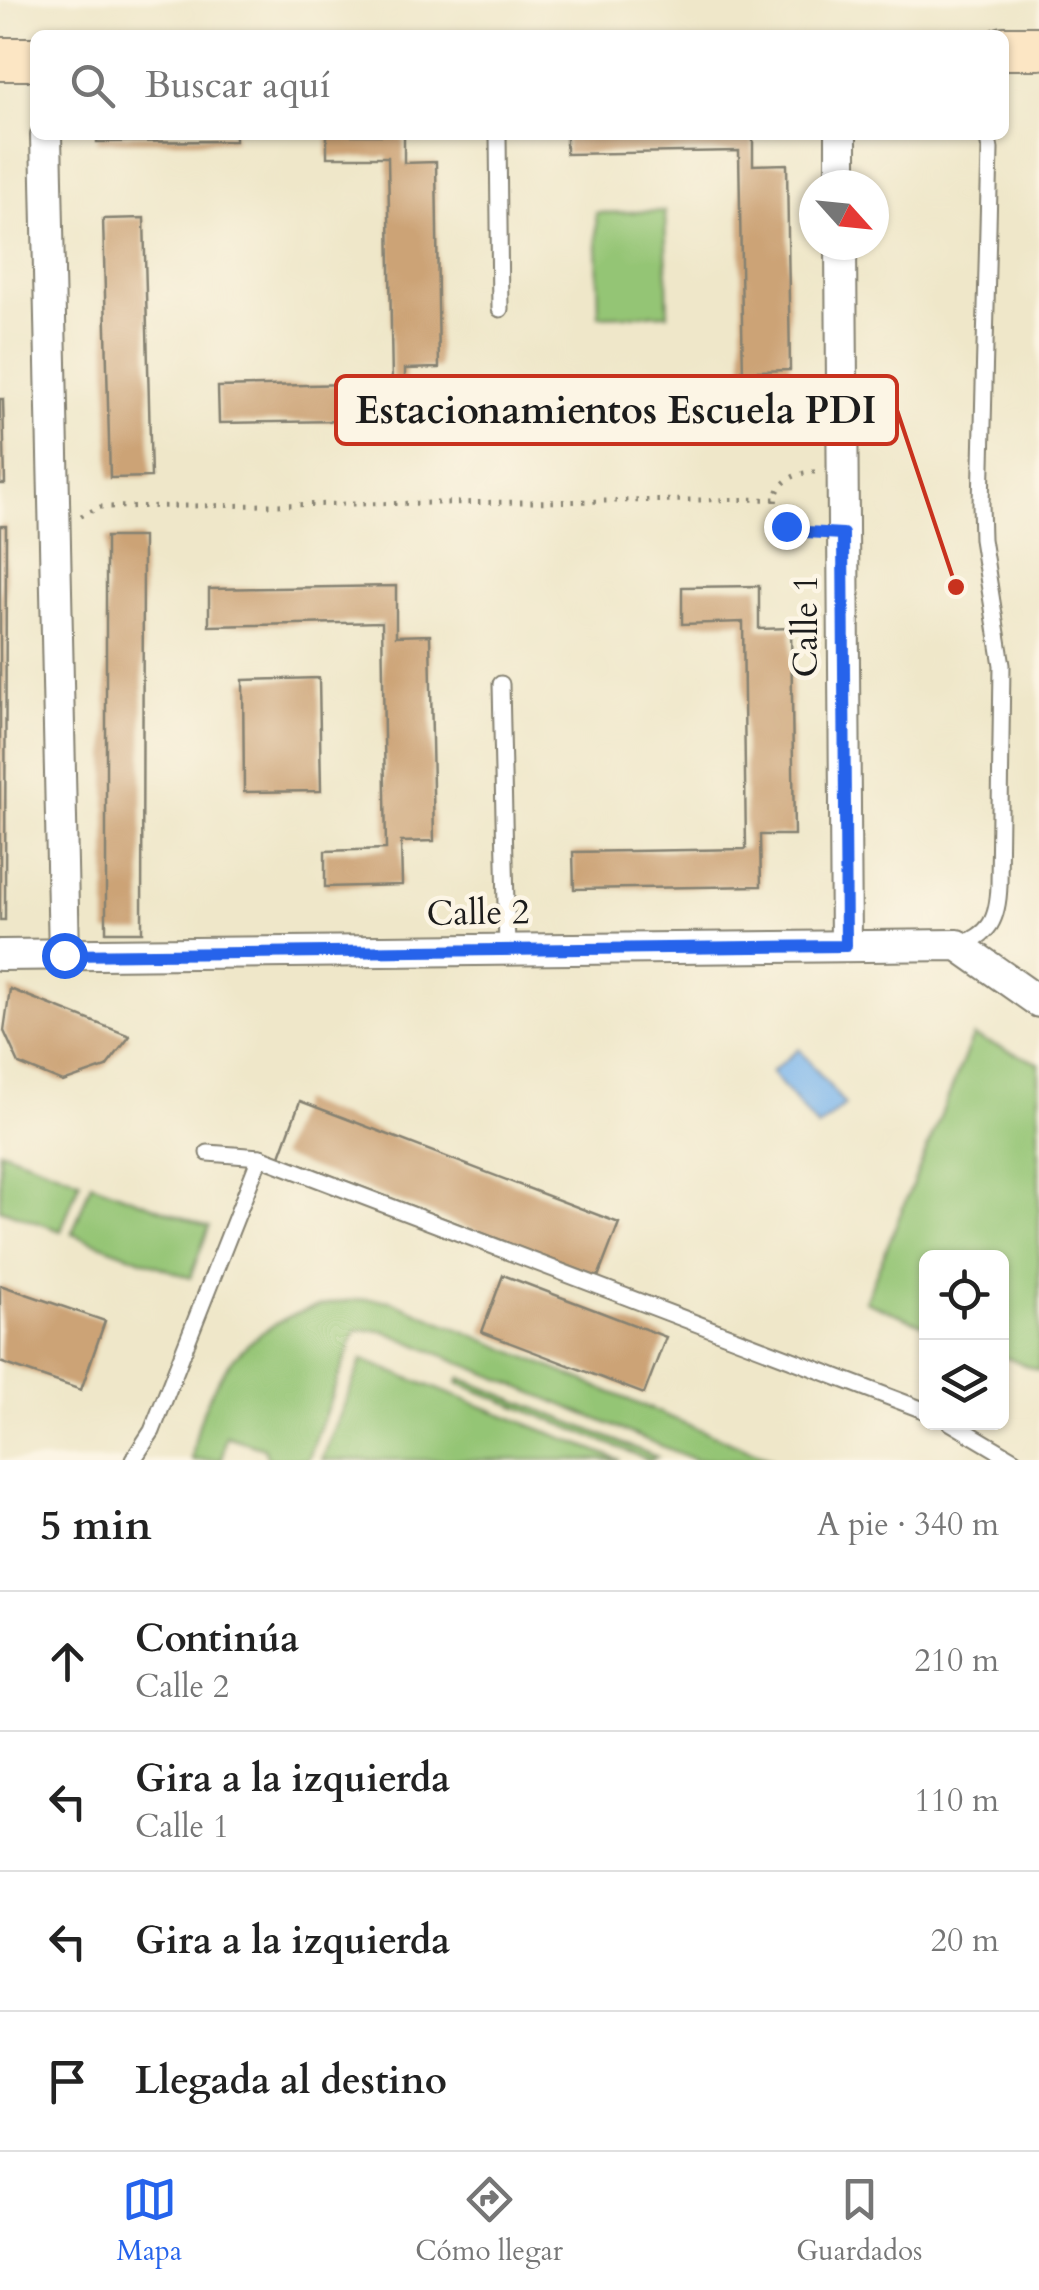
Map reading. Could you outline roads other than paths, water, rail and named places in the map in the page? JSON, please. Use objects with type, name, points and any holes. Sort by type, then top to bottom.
[{"type":"street","points":[[1009,48],[1039,48]]},
{"type":"street","points":[[0,59],[30,59]]},
{"type":"street","points":[[46,140],[64,955]]},
{"type":"street","points":[[841,140],[841,170]]},
{"type":"street","name":"Calle 1","points":[[842,260],[846,946]]},
{"type":"street","points":[[958,945],[1039,1002]]},
{"type":"street","name":"Calle 2","points":[[0,956],[958,945]]},
{"type":"lane","points":[[498,140],[500,310]]},
{"type":"lane","points":[[958,945],[980,939],[987,930],[996,908],[999,885],[1002,665],[982,539],[981,504],[988,140]]},
{"type":"lane","points":[[500,684],[507,950]]},
{"type":"lane","points":[[208,1153],[260,1158],[919,1408]]},
{"type":"lane","points":[[134,1460],[152,1431],[260,1158]]},
{"type":"lane","points":[[963,1430],[1014,1460]]},
{"type":"water","points":[[799,1049],[845,1105],[818,1128],[771,1072]]},
{"type":"place","name":"Estacionamientos Escuela PDI","points":[[956,587]]}]
